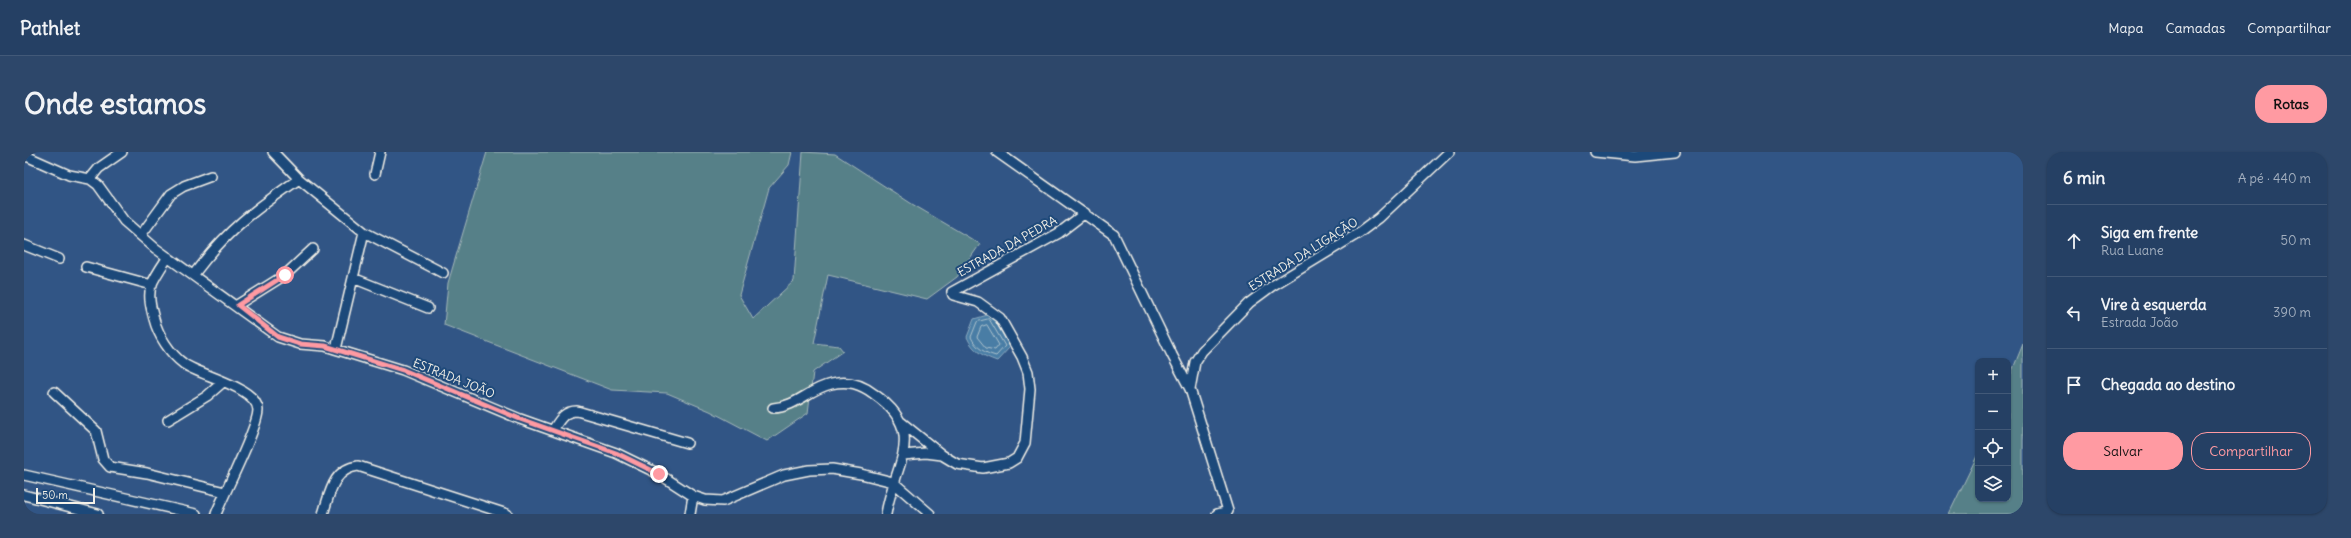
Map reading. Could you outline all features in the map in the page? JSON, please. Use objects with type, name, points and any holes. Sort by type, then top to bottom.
[{"type":"street","points":[[24,155],[69,175],[90,179],[100,168],[122,152]]},
{"type":"street","points":[[273,152],[299,179],[364,232],[443,273]]},
{"type":"street","points":[[375,174],[380,152]]},
{"type":"street","points":[[997,152],[1114,235],[1190,389],[1230,512],[1217,514]]},
{"type":"street","name":"ESTRADA DA LIGAÇÃO","points":[[1190,389],[1195,362],[1214,337],[1240,311],[1272,286],[1359,233],[1378,218],[1449,152]]},
{"type":"street","points":[[1596,152],[1635,156],[1675,152]]},
{"type":"street","points":[[140,235],[171,194],[184,186],[211,176]]},
{"type":"street","name":"ESTRADA JOÃO","points":[[90,179],[98,185],[124,221],[140,235],[168,257],[238,305],[278,337],[300,344],[317,345],[336,350],[403,370],[520,419],[553,430],[642,465],[693,496],[705,500],[723,500],[784,475],[809,470],[832,469],[862,474],[893,482]]},
{"type":"street","points":[[194,274],[215,247],[235,226],[299,179]]},
{"type":"street","name":"ESTRADA DA PEDRA","points":[[903,455],[926,453],[942,455],[957,464],[969,467],[996,466],[1009,463],[1017,458],[1025,442],[1030,389],[1028,372],[1022,357],[1000,318],[978,302],[953,295],[952,292],[1059,233],[1085,213]]},
{"type":"street","points":[[336,350],[364,232]]},
{"type":"street","points":[[24,245],[59,259]]},
{"type":"street","points":[[238,305],[285,275],[313,249]]},
{"type":"street","points":[[168,257],[152,285],[149,294],[152,315],[156,326],[170,350],[182,363],[198,372],[248,394],[255,400],[258,409],[257,418],[216,514]]},
{"type":"street","points":[[86,267],[152,285]]},
{"type":"street","points":[[353,278],[428,308]]},
{"type":"street","points":[[168,420],[207,396],[223,382]]},
{"type":"street","points":[[773,408],[786,407],[831,384],[849,382],[866,388],[880,398],[901,422],[942,455]]},
{"type":"street","points":[[54,392],[96,431],[103,459],[110,467],[148,473],[225,492]]},
{"type":"street","points":[[553,430],[562,415],[569,411],[577,411],[687,443]]},
{"type":"street","points":[[886,514],[893,482],[906,442],[901,422]]},
{"type":"street","points":[[323,514],[333,483],[340,472],[347,467],[358,466],[507,514]]},
{"type":"street","points":[[24,475],[196,514]]},
{"type":"street","points":[[893,482],[930,514]]},
{"type":"street","points":[[24,495],[98,514]]},
{"type":"street","points":[[690,514],[693,496]]},
{"type":"green space","points":[[487,152],[792,152],[789,165],[769,188],[739,295],[753,319],[794,281],[803,152],[835,154],[912,204],[980,244],[957,277],[927,299],[828,275],[814,343],[839,346],[843,351],[813,372],[808,413],[767,441],[710,411],[667,393],[612,390],[444,325],[448,283]]},
{"type":"green space","points":[[2023,344],[2023,514],[1949,514],[1975,460],[1975,502],[2011,502],[2011,374]]},
{"type":"water","points":[[991,314],[1010,347],[997,361],[987,357],[975,349],[967,337],[974,319]]},
{"type":"route","points":[[285,275],[238,305],[278,337],[300,344],[325,346],[403,370],[520,419],[616,453],[659,474]]}]
